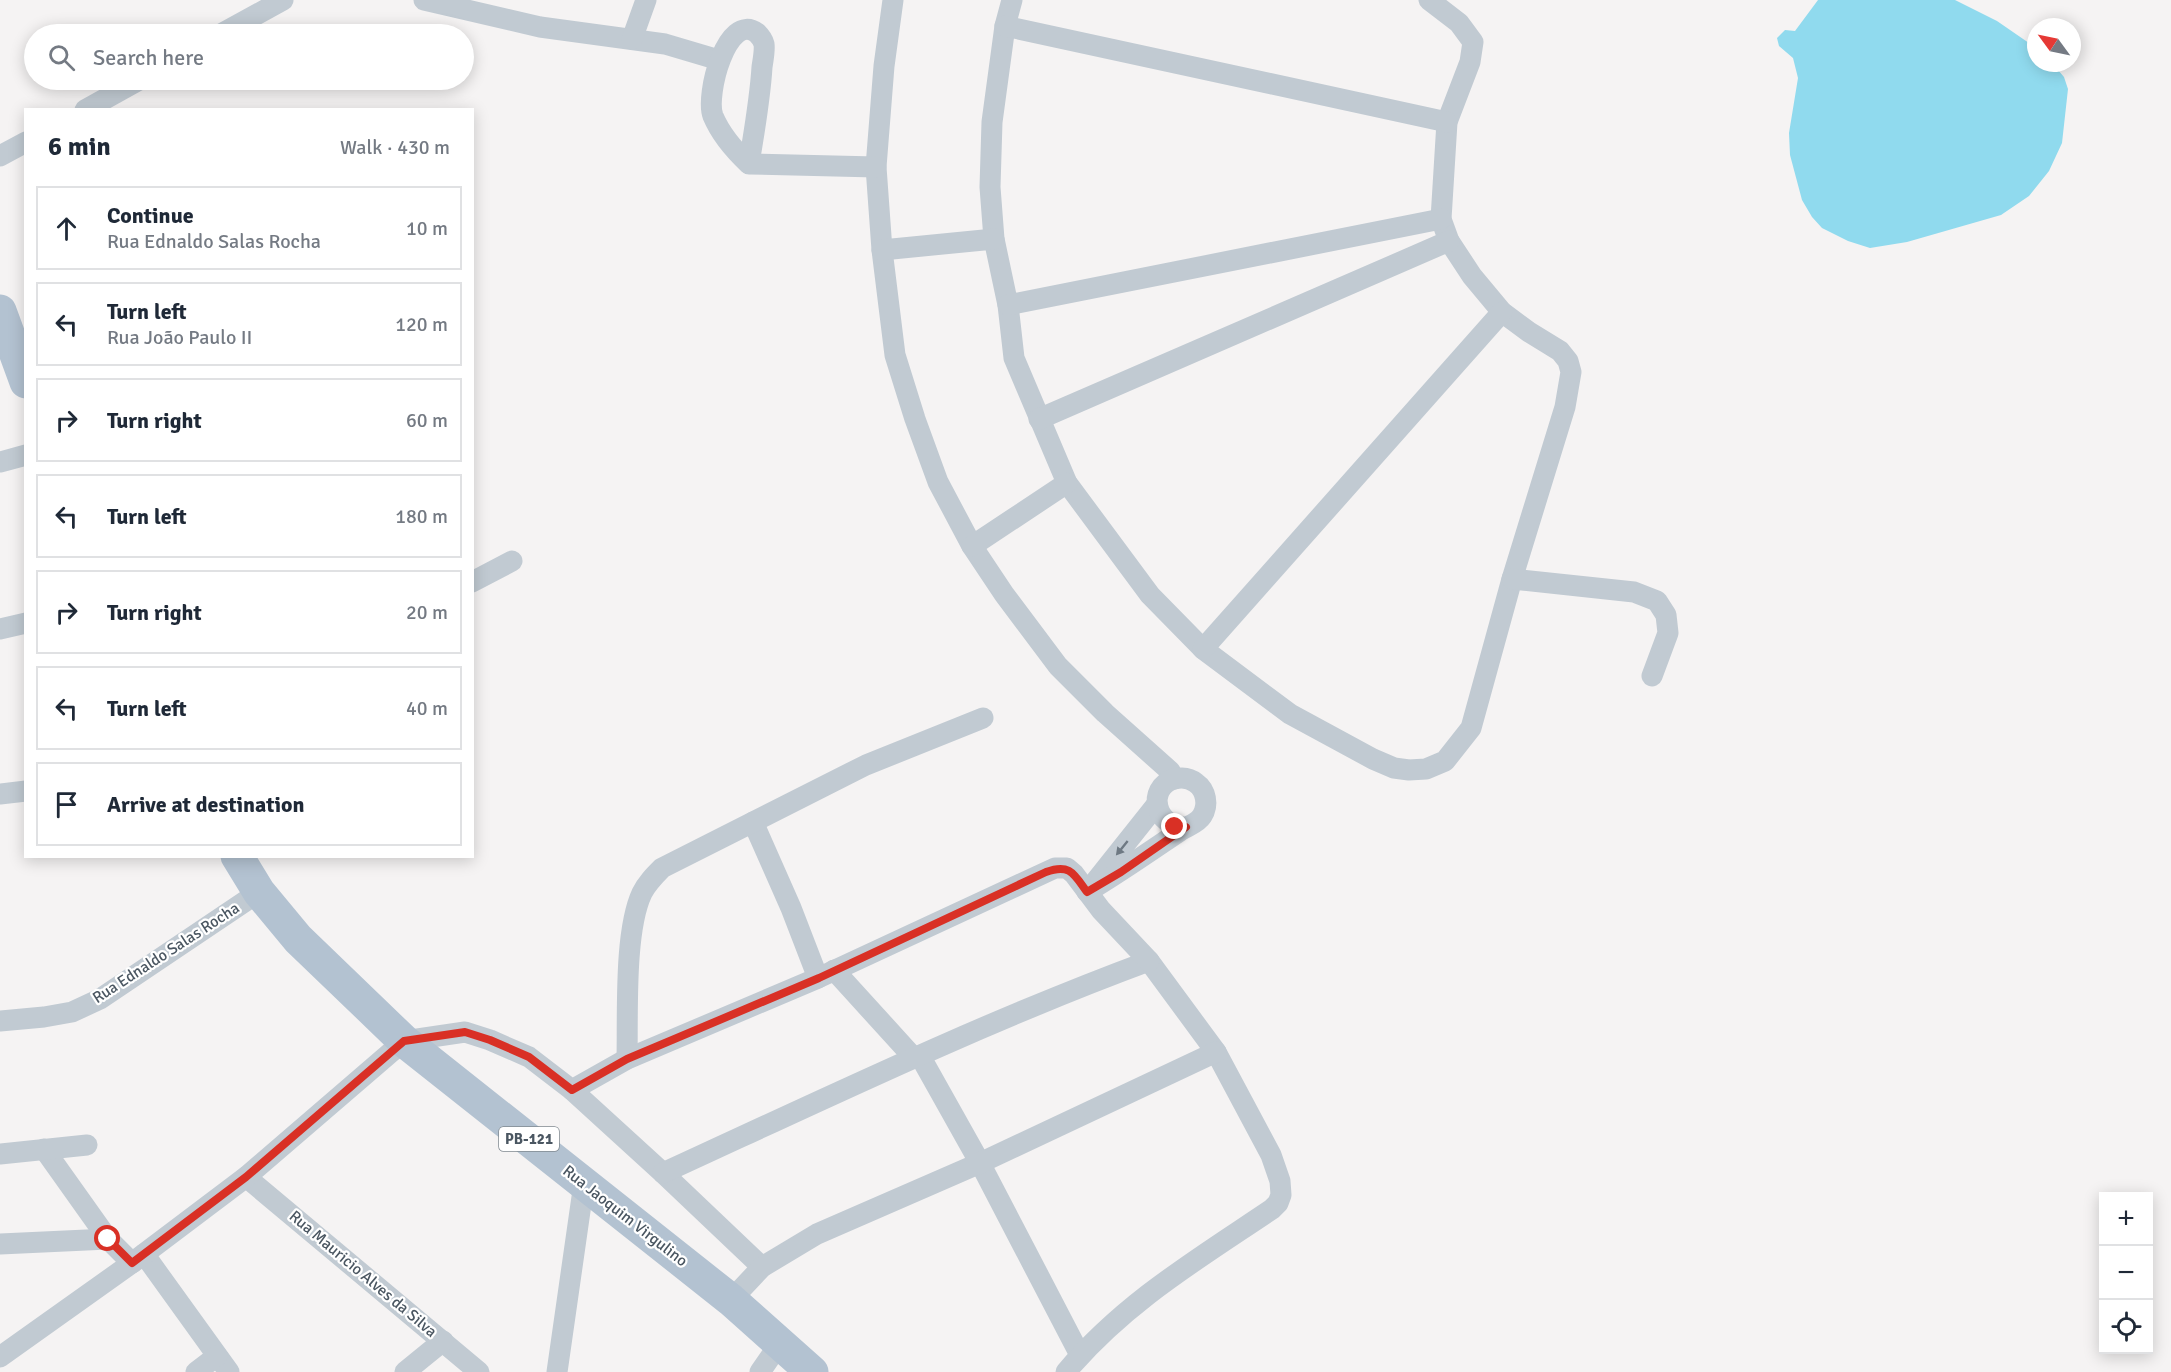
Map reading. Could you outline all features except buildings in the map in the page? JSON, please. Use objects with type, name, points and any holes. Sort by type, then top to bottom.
[{"type":"main road","points":[[0,312],[24,377]]},
{"type":"main road","name":"Rua Jaoquim Virgulino","points":[[238,858],[259,892],[298,939],[404,1041],[731,1299],[813,1372]]},
{"type":"street","points":[[239,24],[283,0]]},
{"type":"street","points":[[424,0],[540,27],[665,44],[719,60]]},
{"type":"street","points":[[632,39],[646,0]]},
{"type":"street","points":[[893,0],[884,66],[876,167],[882,250],[896,355],[915,419],[938,482],[972,546],[1004,594],[1058,666],[1105,713],[1170,771],[1174,779]]},
{"type":"street","points":[[1012,0],[1005,26],[992,122],[990,187],[994,239],[1008,305],[1014,358],[1067,483],[1150,595],[1203,649],[1290,714],[1373,759],[1395,768],[1426,769],[1444,761],[1471,728],[1512,579],[1565,407],[1571,372],[1568,361],[1560,351],[1502,312],[1472,276],[1449,241],[1441,219],[1447,122],[1470,62],[1473,42],[1459,23],[1429,0]]},
{"type":"street","points":[[1005,26],[1447,122]]},
{"type":"street","points":[[749,164],[760,94],[764,45],[761,37],[754,31],[745,29],[732,38],[719,60],[711,90],[712,113],[723,134],[736,151],[749,164],[876,167]]},
{"type":"street","points":[[89,108],[121,90]]},
{"type":"street","points":[[0,156],[24,143]]},
{"type":"street","points":[[1008,305],[1441,219]]},
{"type":"street","points":[[882,250],[994,239]]},
{"type":"street","points":[[1039,419],[1449,241]]},
{"type":"street","points":[[1203,649],[1502,312]]},
{"type":"street","points":[[0,462],[24,456]]},
{"type":"street","points":[[972,546],[1067,483]]},
{"type":"street","points":[[474,581],[512,561]]},
{"type":"street","points":[[1512,579],[1634,592],[1657,601],[1666,615],[1668,633],[1652,676]]},
{"type":"street","points":[[0,629],[24,623]]},
{"type":"street","points":[[627,1059],[632,936],[636,912],[650,879],[663,868],[866,765],[983,718]]},
{"type":"street","points":[[1188,778],[1203,790],[1205,809],[1198,821],[1087,892],[1157,804],[1162,788],[1174,779],[1188,778]]},
{"type":"street","points":[[0,794],[24,791]]},
{"type":"street","points":[[1157,804],[1166,822],[1175,827],[1186,827]]},
{"type":"street","points":[[753,822],[791,908],[826,974],[917,1057],[980,1163],[1080,1355]]},
{"type":"street","points":[[572,1090],[627,1059],[826,974],[1055,868],[1067,868],[1101,910],[1149,961],[1216,1052],[1271,1155],[1280,1181],[1281,1195],[1278,1203],[1143,1297],[1114,1321],[1066,1372]]},
{"type":"street","name":"Rua Ednaldo Salas Rocha","points":[[0,1021],[72,1012],[100,999],[259,892]]},
{"type":"street","points":[[663,1173],[917,1057],[1088,983],[1149,961]]},
{"type":"street","points":[[0,1357],[138,1259],[246,1177],[404,1041],[465,1032],[529,1057],[572,1090],[762,1267]]},
{"type":"street","points":[[731,1299],[762,1267],[817,1234],[980,1163],[1216,1052]]},
{"type":"street","points":[[0,1154],[87,1145]]},
{"type":"street","points":[[44,1149],[108,1239],[138,1259],[223,1364],[196,1372]]},
{"type":"street","name":"Rua Mauricio Alves da Silva","points":[[246,1177],[479,1372]]},
{"type":"street","points":[[557,1372],[584,1183]]},
{"type":"street","points":[[0,1244],[108,1239]]},
{"type":"street","points":[[405,1372],[443,1341]]},
{"type":"street","points":[[760,1372],[780,1343]]},
{"type":"water","points":[[1818,0],[1955,0],[1997,21],[2027,42],[2027,72],[2060,72],[2064,77],[2068,89],[2062,143],[2049,171],[2029,196],[2001,215],[1907,242],[1870,248],[1848,241],[1822,228],[1802,200],[1790,155],[1789,133],[1798,78],[1793,58],[1779,46],[1777,38],[1785,30],[1795,31]]},
{"type":"route","points":[[108,1239],[132,1263],[246,1177],[404,1041],[465,1032],[529,1057],[572,1090],[627,1059],[819,978],[1055,868],[1067,868],[1087,892],[1121,872],[1186,827],[1175,827]]}]
